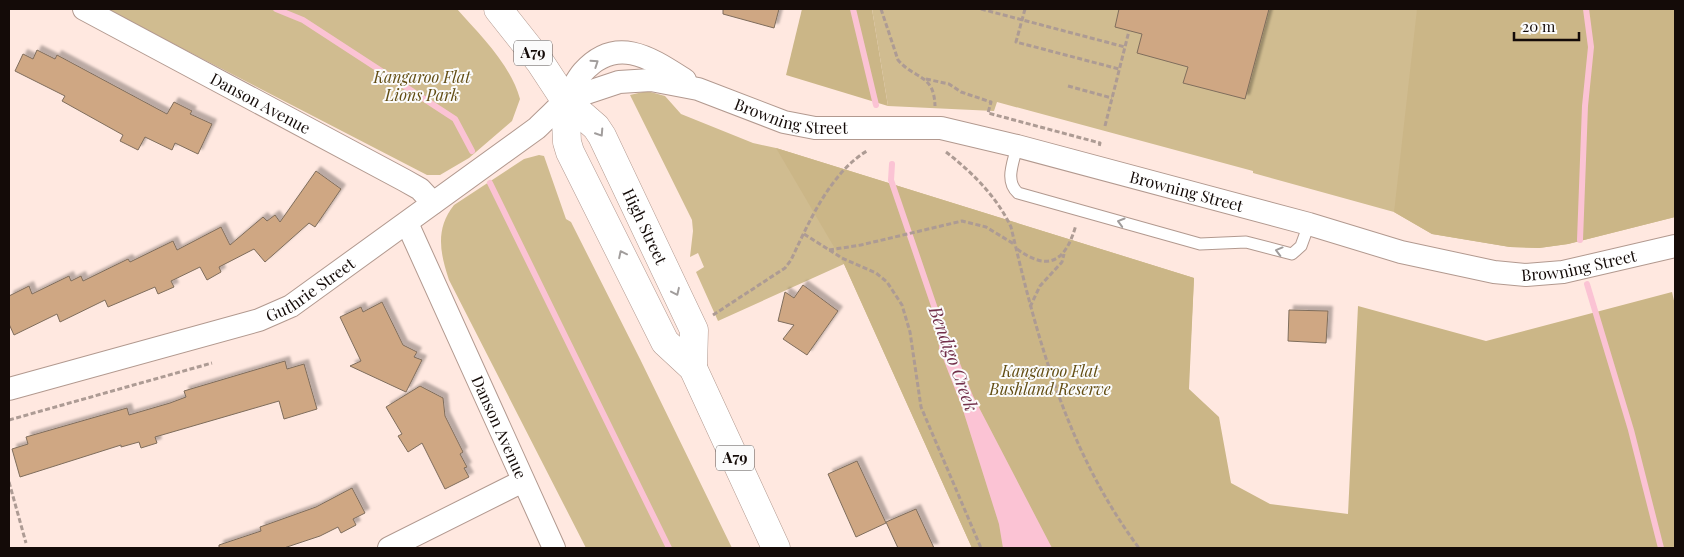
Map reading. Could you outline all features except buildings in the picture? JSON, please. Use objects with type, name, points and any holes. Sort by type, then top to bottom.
[{"type":"highway","name":"High Street","points":[[498,9],[540,62],[565,100],[596,127],[602,136],[642,216],[694,330],[694,368],[776,548]]},
{"type":"highway","name":"High Street","points":[[565,100],[567,142],[570,152],[664,342],[694,368]]},
{"type":"street","name":"Danson Avenue","points":[[84,9],[404,180],[420,189],[433,203]]},
{"type":"street","name":"Browning Street","points":[[565,100],[583,72],[603,58],[617,52],[633,52],[648,58],[698,89]]},
{"type":"street","name":"Browning Street","points":[[565,100],[633,80],[669,81],[698,89],[775,119],[807,127],[841,130],[907,127],[941,128],[1017,146],[1309,224],[1401,252],[1474,269],[1510,274],[1563,272],[1675,246]]},
{"type":"street","name":"Guthrie Street","points":[[9,389],[274,314],[310,294],[537,128],[565,100]]},
{"type":"street","name":"Danson Avenue","points":[[406,223],[469,356],[554,548]]},
{"type":"street","points":[[389,548],[523,481]]},
{"type":"lane","points":[[1017,146],[1010,178],[1012,188],[1018,193],[1200,244],[1246,242],[1292,254],[1301,246],[1309,224]]},
{"type":"path","points":[[881,9],[898,60],[904,67],[926,79],[950,84],[960,92],[992,102],[988,114],[1100,143]]},
{"type":"path","points":[[981,9],[1125,47]]},
{"type":"path","points":[[1025,9],[1016,42],[1119,69]]},
{"type":"path","points":[[1105,126],[1129,31]]},
{"type":"path","points":[[926,79],[935,95],[935,110]]},
{"type":"path","points":[[1068,86],[1112,98]]},
{"type":"path","points":[[711,315],[785,268],[791,260],[818,206],[843,172],[865,152],[874,148]]},
{"type":"path","points":[[941,149],[998,203],[1011,228],[1030,307],[1048,369],[1074,438],[1100,488],[1122,525],[1139,548]]},
{"type":"path","points":[[829,250],[861,245],[962,222],[986,227],[1015,244]]},
{"type":"path","points":[[804,234],[829,250],[876,273],[887,282],[902,305],[910,332],[921,407],[981,548]]},
{"type":"path","points":[[1016,249],[1030,257],[1044,261],[1058,258],[1064,254],[1062,262],[1040,286],[1030,307]]},
{"type":"path","points":[[9,420],[212,363]]},
{"type":"path","points":[[9,482],[26,544]]},
{"type":"green space","name":"Kangaroo Flat Lions Park","points":[[106,9],[457,9],[502,62],[516,86],[520,99],[512,121],[469,158],[440,175],[427,175]]},
{"type":"green space","points":[[802,9],[872,9],[888,106],[786,75]]},
{"type":"green space","points":[[872,9],[1675,9],[1675,217],[1568,244],[1539,248],[1510,247],[1432,234],[1394,212],[1253,173],[1253,171],[997,102],[994,111],[888,106]]},
{"type":"green space","points":[[1417,9],[1675,9],[1675,217],[1568,244],[1539,248],[1510,247],[1432,234],[1394,212]]},
{"type":"green space","name":"Kangaroo Flat Bushland Reserve","points":[[647,91],[665,96],[681,114],[753,143],[776,148],[1194,278],[1180,548],[972,548],[844,264],[718,321],[696,272],[704,267],[698,253],[690,257],[693,231],[692,220],[630,95]]},
{"type":"green space","points":[[776,148],[1194,278],[1189,389],[1219,417],[1231,483],[1270,504],[1348,514],[1358,306],[1486,341],[1672,292],[1675,305],[1675,548],[1052,548],[973,396],[951,341],[939,348],[962,407],[999,524],[1003,548],[972,548],[844,264]]},
{"type":"green space","points":[[539,155],[544,156],[566,219],[571,222],[732,548],[586,548],[449,280],[443,260],[441,241],[444,223],[454,205],[524,159]]},
{"type":"water","points":[[943,335],[951,341],[973,396],[1052,548],[1003,548],[999,524],[962,407],[939,348],[940,336]]},
{"type":"waterway","points":[[276,9],[303,20],[455,119],[472,151]]},
{"type":"waterway","name":"Bendigo Creek","points":[[853,9],[876,105]]},
{"type":"waterway","points":[[1580,240],[1585,106],[1591,47],[1586,9]]},
{"type":"waterway","name":"Bendigo Creek","points":[[892,164],[891,180],[946,341]]},
{"type":"waterway","points":[[490,183],[669,548]]},
{"type":"waterway","points":[[1587,284],[1631,430],[1661,548]]}]
